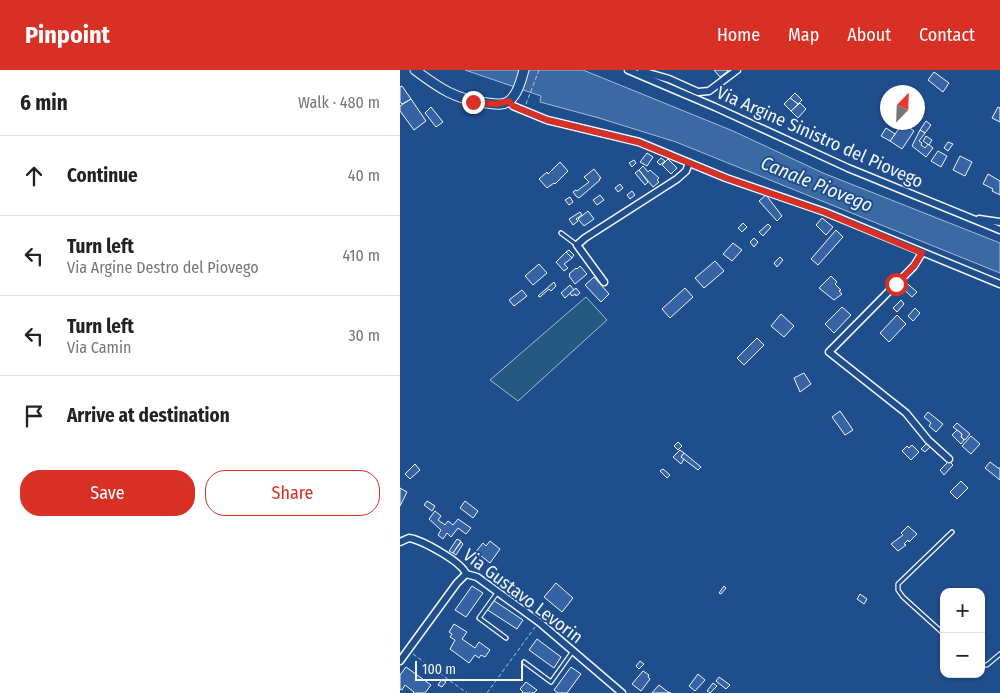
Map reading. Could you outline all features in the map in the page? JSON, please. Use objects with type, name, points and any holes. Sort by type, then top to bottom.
[{"type":"street","points":[[415,70],[443,90],[463,99],[497,104],[509,101],[516,93],[524,70]]},
{"type":"street","name":"Via Argine Sinistro del Piovego","points":[[628,70],[715,107],[848,168],[1000,230]]},
{"type":"street","name":"Via Argine Sinistro del Piovego","points":[[635,70],[669,79],[698,92],[709,91],[737,70]]},
{"type":"street","points":[[509,101],[513,106],[532,115],[554,122],[625,138],[824,212],[1000,284]]},
{"type":"street","points":[[604,282],[577,245],[677,179],[686,171],[689,163]]},
{"type":"street","name":"Via Argine Sinistro del Piovego","points":[[973,219],[1000,222]]},
{"type":"street","points":[[922,253],[914,266],[829,352],[906,413],[928,440],[949,459]]},
{"type":"street","name":"Via Gustavo Levorin","points":[[400,542],[408,538],[420,541],[459,564],[466,574],[477,577],[539,622],[622,693]]},
{"type":"street","points":[[400,661],[456,583],[466,574]]},
{"type":"lane","points":[[561,233],[577,245]]},
{"type":"lane","points":[[943,633],[903,597],[898,590],[898,584],[952,532]]},
{"type":"lane","points":[[498,592],[479,618],[506,638]]},
{"type":"lane","points":[[524,662],[551,682],[573,652]]},
{"type":"lane","points":[[985,665],[992,662],[1000,654]]},
{"type":"path","points":[[526,105],[539,70]]},
{"type":"path","points":[[487,693],[537,625]]},
{"type":"path","points":[[408,650],[467,693]]},
{"type":"shaded area","points":[[586,297],[607,320],[518,401],[490,380]]},
{"type":"water","name":"Canale Piovego","points":[[465,70],[583,70],[733,131],[823,173],[1000,243],[1000,273],[676,142],[540,102],[541,96]]},
{"type":"building","points":[[714,70],[728,70],[728,71],[720,77]]},
{"type":"building","points":[[934,72],[949,83],[943,92],[928,80]]},
{"type":"building","points":[[402,86],[411,99],[402,104],[400,102],[400,87]]},
{"type":"building","points":[[795,93],[802,100],[798,104],[790,98]]},
{"type":"building","points":[[790,98],[798,104],[791,111],[784,104]]},
{"type":"building","points":[[411,99],[426,121],[414,130],[400,111],[400,106]]},
{"type":"building","points":[[800,103],[806,109],[798,118],[791,111]]},
{"type":"building","points":[[431,107],[443,122],[436,127],[425,113]]},
{"type":"building","points":[[998,107],[1000,108],[1000,122],[992,118]]},
{"type":"building","points":[[926,121],[931,125],[925,133],[920,130],[925,130]]},
{"type":"building","points":[[885,130],[889,130],[895,134],[890,141],[881,136]]},
{"type":"building","points":[[898,130],[914,131],[902,149],[890,141]]},
{"type":"building","points":[[920,130],[925,133],[919,141],[922,143],[921,145],[925,148],[928,144],[933,148],[926,157],[912,146]]},
{"type":"building","points":[[926,136],[932,140],[929,145],[923,141]]},
{"type":"building","points":[[948,142],[953,144],[948,151],[944,148]]},
{"type":"building","points":[[938,151],[947,156],[941,167],[931,161]]},
{"type":"building","points":[[647,153],[653,157],[647,166],[640,162]]},
{"type":"building","points":[[960,156],[972,162],[965,176],[953,170]]},
{"type":"building","points":[[661,158],[665,161],[660,165],[657,162]]},
{"type":"building","points":[[668,159],[677,168],[671,174],[662,165]]},
{"type":"building","points":[[634,160],[636,163],[632,167],[629,163]]},
{"type":"building","points":[[560,162],[568,171],[555,184],[547,188],[539,179],[547,172],[548,174]]},
{"type":"building","points":[[643,166],[648,172],[650,170],[659,178],[657,180],[659,182],[653,187],[639,170]]},
{"type":"building","points":[[594,169],[601,178],[600,180],[579,198],[573,192],[589,182],[584,177]]},
{"type":"building","points":[[639,170],[648,182],[645,185],[635,173]]},
{"type":"building","points":[[988,174],[1000,181],[1000,195],[983,184]]},
{"type":"building","points":[[620,184],[623,188],[618,192],[615,188]]},
{"type":"building","points":[[632,191],[635,195],[630,199],[627,195]]},
{"type":"building","points":[[600,195],[604,200],[597,205],[593,200]]},
{"type":"building","points":[[766,195],[782,216],[777,221],[759,201]]},
{"type":"building","points":[[570,197],[573,202],[569,205],[565,200]]},
{"type":"building","points":[[588,211],[594,219],[584,226],[578,219]]},
{"type":"building","points":[[580,212],[582,215],[576,219],[578,221],[573,225],[569,219]]},
{"type":"building","points":[[822,218],[833,227],[826,235],[816,225]]},
{"type":"building","points":[[743,223],[747,227],[742,232],[738,228]]},
{"type":"building","points":[[768,224],[771,227],[763,236],[759,232]]},
{"type":"building","points":[[836,230],[843,237],[818,265],[811,259]]},
{"type":"building","points":[[754,238],[758,242],[754,247],[750,242]]},
{"type":"building","points":[[733,243],[742,250],[732,261],[723,254]]},
{"type":"building","points":[[569,250],[574,255],[572,258],[566,252]]},
{"type":"building","points":[[566,252],[572,258],[564,264],[568,268],[564,271],[556,262]]},
{"type":"building","points":[[780,257],[783,260],[777,267],[774,263]]},
{"type":"building","points":[[715,261],[724,271],[704,288],[695,278]]},
{"type":"building","points":[[539,264],[547,273],[533,285],[525,276]]},
{"type":"building","points":[[580,266],[587,274],[575,284],[569,274]]},
{"type":"building","points":[[831,276],[837,282],[835,284],[842,294],[834,300],[819,288]]},
{"type":"building","points":[[594,277],[609,294],[601,302],[585,285]]},
{"type":"building","points":[[902,279],[917,292],[912,297],[898,284]]},
{"type":"building","points":[[554,282],[556,286],[551,291],[549,289],[540,297],[538,296]]},
{"type":"building","points":[[570,285],[574,290],[565,298],[561,293]]},
{"type":"building","points":[[576,288],[580,293],[572,296],[570,293]]},
{"type":"building","points":[[685,288],[693,297],[670,318],[662,309]]},
{"type":"building","points":[[522,290],[527,296],[514,306],[509,300]]},
{"type":"building","points":[[901,300],[904,304],[897,312],[893,308]]},
{"type":"building","points":[[842,307],[851,315],[834,333],[825,324]]},
{"type":"building","points":[[915,308],[920,313],[913,321],[908,316]]},
{"type":"building","points":[[781,314],[794,326],[784,337],[771,326]]},
{"type":"building","points":[[897,315],[906,324],[889,342],[880,333]]},
{"type":"building","points":[[757,338],[764,345],[744,365],[737,358]]},
{"type":"building","points":[[804,373],[811,384],[800,392],[794,378]]},
{"type":"building","points":[[840,411],[853,430],[845,435],[832,417]]},
{"type":"building","points":[[928,412],[943,424],[936,432],[929,426],[931,423],[924,417]]},
{"type":"building","points":[[957,423],[970,434],[965,440],[961,437],[962,434],[953,427]]},
{"type":"building","points":[[957,430],[962,434],[961,437],[964,440],[961,444],[952,435]]},
{"type":"building","points":[[971,436],[980,444],[971,454],[962,446]]},
{"type":"building","points":[[678,442],[682,446],[678,450],[674,446]]},
{"type":"building","points":[[928,442],[932,445],[925,452],[921,449]]},
{"type":"building","points":[[912,445],[919,452],[911,460],[902,451],[907,446],[909,448]]},
{"type":"building","points":[[680,450],[684,453],[681,457],[684,459],[681,464],[673,457]]},
{"type":"building","points":[[684,453],[701,467],[698,470],[681,457]]},
{"type":"building","points":[[949,461],[953,465],[944,475],[940,470]]},
{"type":"building","points":[[990,462],[1000,468],[1000,480],[985,468]]},
{"type":"building","points":[[415,464],[420,470],[410,479],[405,474]]},
{"type":"building","points":[[663,469],[670,475],[667,478],[660,471]]},
{"type":"building","points":[[961,481],[968,488],[957,499],[950,492]]},
{"type":"building","points":[[400,488],[407,492],[400,506]]},
{"type":"building","points":[[427,501],[435,506],[432,511],[424,505]]},
{"type":"building","points":[[465,501],[478,511],[473,518],[460,508]]},
{"type":"building","points":[[435,511],[441,516],[438,520],[445,525],[448,521],[453,525],[458,519],[471,528],[466,534],[458,528],[451,537],[447,533],[443,539],[438,535],[441,530],[429,519]]},
{"type":"building","points":[[908,526],[917,534],[909,542],[908,540],[904,544],[906,545],[898,551],[891,544],[903,535],[901,533]]},
{"type":"building","points":[[457,539],[461,541],[453,553],[449,551]]},
{"type":"building","points":[[490,541],[500,549],[490,563],[480,555],[478,557],[474,554],[483,543],[486,546]]},
{"type":"building","points":[[461,542],[463,544],[456,555],[453,553]]},
{"type":"building","points":[[556,583],[573,598],[562,612],[544,597]]},
{"type":"building","points":[[472,586],[483,593],[466,617],[455,610]]},
{"type":"building","points":[[724,586],[726,588],[721,594],[719,593]]},
{"type":"building","points":[[860,594],[867,599],[864,604],[857,599]]},
{"type":"building","points":[[493,600],[523,620],[517,629],[486,609]]},
{"type":"building","points":[[454,624],[467,632],[462,639],[475,648],[479,642],[490,650],[485,657],[481,655],[479,658],[475,655],[469,663],[450,649],[455,640],[450,637],[452,634],[449,632]]},
{"type":"building","points":[[537,639],[561,657],[554,668],[529,650]]},
{"type":"building","points":[[640,661],[644,664],[639,669],[636,666]]},
{"type":"building","points":[[406,667],[431,685],[425,693],[413,693],[405,685],[402,690],[400,689],[400,675]]},
{"type":"building","points":[[571,667],[581,674],[567,693],[558,693],[554,690]]},
{"type":"building","points":[[643,671],[649,675],[650,679],[641,691],[632,684]]},
{"type":"building","points":[[698,674],[705,680],[695,691],[689,686]]},
{"type":"building","points":[[719,677],[730,685],[726,689],[716,681]]},
{"type":"building","points":[[442,679],[446,682],[442,687],[438,685]]},
{"type":"building","points":[[526,682],[537,690],[534,693],[522,693],[520,689]]},
{"type":"building","points":[[713,683],[717,686],[710,693],[707,691]]},
{"type":"building","points":[[659,685],[668,692],[671,693],[652,693]]},
{"type":"route","points":[[473,102],[504,104],[509,101],[513,106],[547,120],[638,142],[726,178],[824,212],[922,253],[914,266],[896,284]]}]
